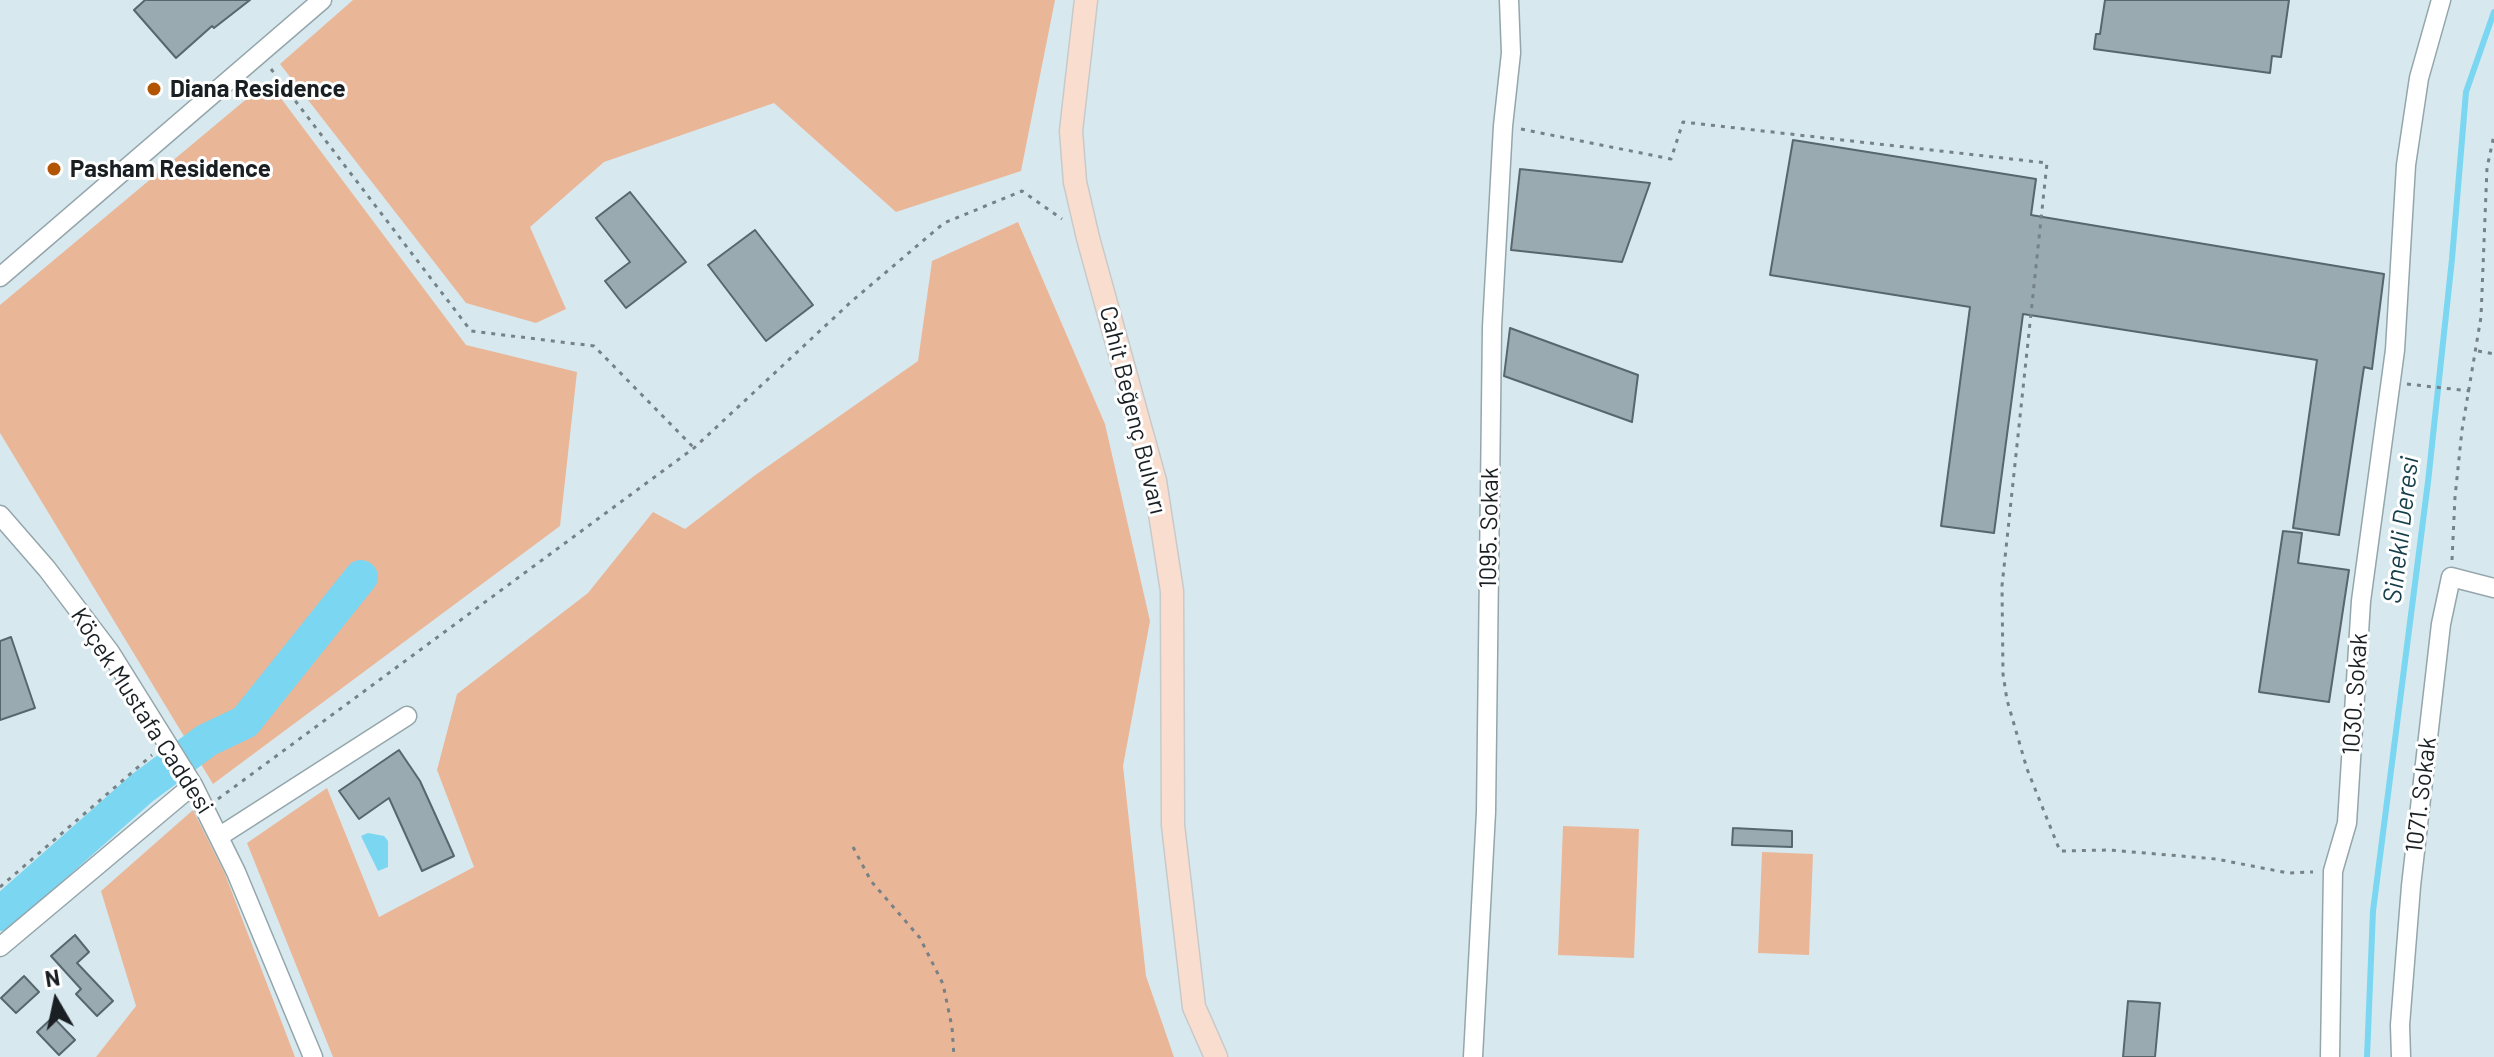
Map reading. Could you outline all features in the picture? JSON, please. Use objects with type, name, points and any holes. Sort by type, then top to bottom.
[{"type":"main road","name":"Cahit Beğenç Bulvarı","points":[[1086,0],[1071,131],[1075,182],[1155,481],[1172,591],[1173,825],[1194,1007],[1216,1057]]},
{"type":"street","points":[[0,277],[322,0]]},
{"type":"street","name":"1095. Sokak","points":[[1473,1057],[1486,812],[1492,327],[1503,126],[1511,53],[1509,0]]},
{"type":"street","name":"1030. Sokak","points":[[2330,1057],[2333,871],[2347,823],[2361,601],[2391,382],[2406,165],[2419,78],[2441,0]]},
{"type":"street","name":"Köçek Mustafa Caddesi","points":[[0,515],[47,569],[110,652],[193,785],[220,836],[313,1057]]},
{"type":"street","points":[[2451,577],[2494,588]]},
{"type":"street","name":"1071. Sokak","points":[[2401,1057],[2400,1025],[2411,886],[2441,624],[2451,577]]},
{"type":"street","points":[[220,836],[407,716]]},
{"type":"street","points":[[0,947],[193,785]]},
{"type":"path","points":[[259,53],[471,331],[594,346],[694,448]]},
{"type":"path","points":[[1503,126],[1671,159],[1683,122],[2047,163],[2002,586],[2003,674],[2007,700],[2027,769],[2060,851],[2109,850],[2216,859],[2288,873],[2333,871]]},
{"type":"path","points":[[2451,577],[2457,470],[2481,317],[2487,168],[2494,135]]},
{"type":"path","points":[[206,808],[694,448],[852,301],[944,223],[1022,191],[1088,238]]},
{"type":"path","points":[[2477,351],[2494,354]]},
{"type":"path","points":[[2391,382],[2470,391]]},
{"type":"path","points":[[0,887],[167,742]]},
{"type":"path","points":[[853,847],[871,881],[920,938],[943,984],[952,1027],[954,1057]]},
{"type":"shaded area","points":[[353,0],[1055,0],[1021,171],[896,212],[774,103],[604,162],[530,227],[566,309],[536,323],[466,303],[280,64]]},
{"type":"shaded area","points":[[268,81],[466,345],[577,372],[560,526],[213,784],[0,433],[0,305]]},
{"type":"shaded area","points":[[1018,222],[1105,424],[1150,621],[1123,766],[1146,976],[1174,1057],[333,1057],[247,843],[327,788],[379,917],[474,867],[437,770],[457,694],[588,593],[653,512],[685,529],[754,476],[918,361],[932,261]]},
{"type":"shaded area","points":[[193,810],[225,874],[295,1057],[96,1057],[136,1006],[101,891]]},
{"type":"shaded area","points":[[1563,826],[1639,829],[1634,958],[1558,955]]},
{"type":"shaded area","points":[[1762,852],[1813,854],[1809,955],[1758,953]]},
{"type":"water","points":[[368,833],[384,836],[388,841],[388,867],[378,871],[361,836]]},
{"type":"building","points":[[145,0],[250,0],[214,28],[212,26],[176,58],[134,10]]},
{"type":"building","points":[[2105,0],[2289,0],[2281,57],[2272,56],[2270,73],[2094,49],[2096,34],[2100,34]]},
{"type":"building","points":[[1793,140],[2036,179],[2031,215],[2384,274],[2372,369],[2364,367],[2339,535],[2293,528],[2317,360],[2023,314],[1994,533],[1941,526],[1970,307],[1770,275]]},
{"type":"building","points":[[1520,169],[1650,183],[1622,262],[1511,250]]},
{"type":"building","points":[[630,192],[686,262],[626,308],[605,281],[630,262],[596,218]]},
{"type":"building","points":[[755,230],[813,305],[766,341],[708,265]]},
{"type":"building","points":[[1510,328],[1638,375],[1632,422],[1504,376]]},
{"type":"building","points":[[2283,531],[2302,533],[2298,563],[2349,570],[2329,702],[2259,692]]},
{"type":"building","points":[[11,637],[35,708],[0,720],[0,641]]},
{"type":"building","points":[[399,750],[420,781],[454,856],[422,871],[389,798],[359,819],[339,791]]},
{"type":"building","points":[[1733,828],[1792,831],[1792,847],[1732,845]]},
{"type":"building","points":[[75,935],[89,952],[77,963],[113,1001],[97,1016],[76,994],[81,989],[51,956]]},
{"type":"building","points":[[24,976],[39,992],[16,1013],[1,998]]},
{"type":"building","points":[[2128,1001],[2160,1003],[2155,1057],[2123,1057]]},
{"type":"building","points":[[53,1017],[75,1040],[59,1055],[37,1032]]},
{"type":"waterway","name":"Sinekli Deresi","points":[[2367,1057],[2373,911],[2428,482],[2466,92],[2494,12]]},
{"type":"waterway","points":[[0,914],[142,788],[207,740],[245,722],[361,577]]},
{"type":"place","name":"Diana Residence","points":[[154,89]]},
{"type":"place","name":"Pasham Residence","points":[[54,169]]}]
